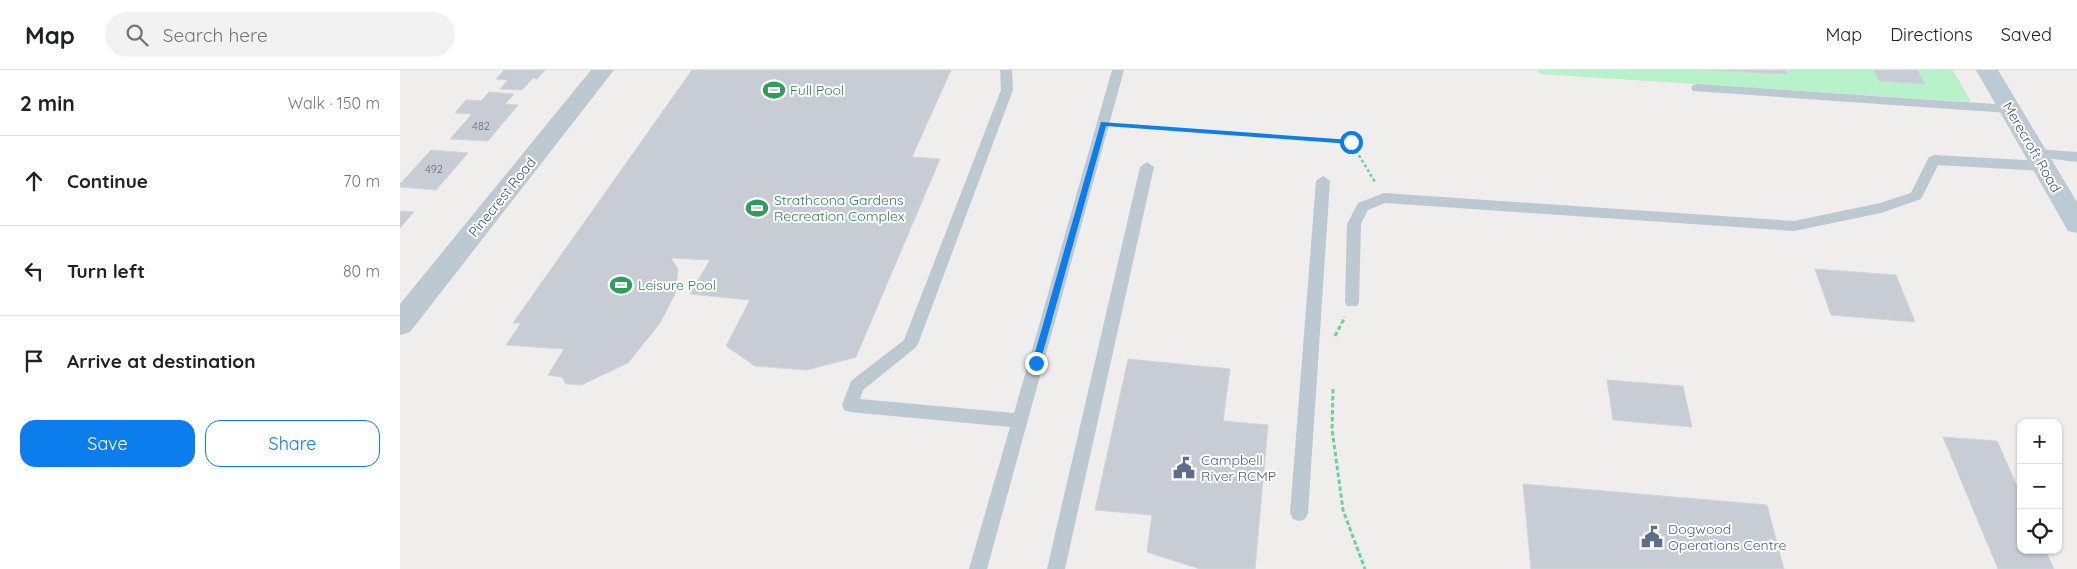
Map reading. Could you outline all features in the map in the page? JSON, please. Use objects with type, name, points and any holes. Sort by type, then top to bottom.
[{"type":"street","name":"Pinecrest Road","points":[[400,324],[603,70]]},
{"type":"street","name":"Merecroft Road","points":[[1987,70],[2077,224]]},
{"type":"lane","points":[[1006,70],[1007,90],[910,344],[857,386],[850,405],[1020,421]]},
{"type":"lane","points":[[978,569],[1118,70]]},
{"type":"lane","points":[[1697,88],[2010,109]]},
{"type":"lane","points":[[1352,302],[1354,224],[1364,207],[1384,198],[1794,226],[1881,208],[1916,196],[1934,160],[2039,160],[2077,157]]},
{"type":"lane","points":[[1056,569],[1147,167]]},
{"type":"lane","points":[[1299,513],[1323,181]]},
{"type":"path","points":[[1103,123],[1351,142],[1384,198]]},
{"type":"path","points":[[1334,338],[1352,302]]},
{"type":"path","points":[[1333,383],[1332,429],[1343,510],[1365,569]]},
{"type":"green space","points":[[1538,70],[1953,70],[1971,102],[1539,74]]},
{"type":"building","points":[[504,70],[545,70],[537,79],[533,78],[522,90],[500,89],[508,80],[496,79]]},
{"type":"building","name":"Strathcona Gardens Recreation Complex","points":[[692,70],[951,70],[912,157],[940,159],[856,357],[807,370],[755,366],[726,346],[750,300],[690,294],[710,260],[671,258],[678,270],[675,294],[660,323],[628,363],[581,385],[566,384],[562,377],[548,375],[564,349],[506,345],[521,323],[513,323]]},
{"type":"building","points":[[1705,70],[1786,70],[1787,74]]},
{"type":"building","points":[[1874,70],[1917,70],[1925,84],[1879,81]]},
{"type":"building","points":[[489,92],[514,94],[505,104],[518,105],[488,141],[450,139],[472,114],[455,113],[466,100],[481,101]]},
{"type":"building","points":[[431,150],[468,153],[436,190],[400,187],[400,184]]},
{"type":"building","points":[[400,211],[414,212],[400,228]]},
{"type":"building","points":[[1815,269],[1896,275],[1915,322],[1831,315]]},
{"type":"building","name":"Campbell River RCMP","points":[[1128,359],[1230,369],[1223,421],[1268,425],[1255,569],[1200,569],[1147,552],[1152,515],[1095,510]]},
{"type":"building","points":[[1607,380],[1683,386],[1692,427],[1613,420]]},
{"type":"building","points":[[1943,437],[1997,441],[2017,486],[2017,554],[2047,554],[2054,569],[1998,569]]},
{"type":"building","name":"Dogwood Operations Centre","points":[[1523,484],[1767,505],[1784,569],[1531,569]]},
{"type":"place","name":"Full Pool","points":[[774,90]]},
{"type":"place","name":"Strathcona Gardens Recreation Complex","points":[[757,208]]},
{"type":"place","name":"Leisure Pool","points":[[621,285]]},
{"type":"place","name":"Campbell River RCMP","points":[[1184,468]]},
{"type":"place","name":"Dogwood Operations Centre","points":[[1652,537]]},
{"type":"route","points":[[1036,363],[1103,123],[1351,142]]}]
